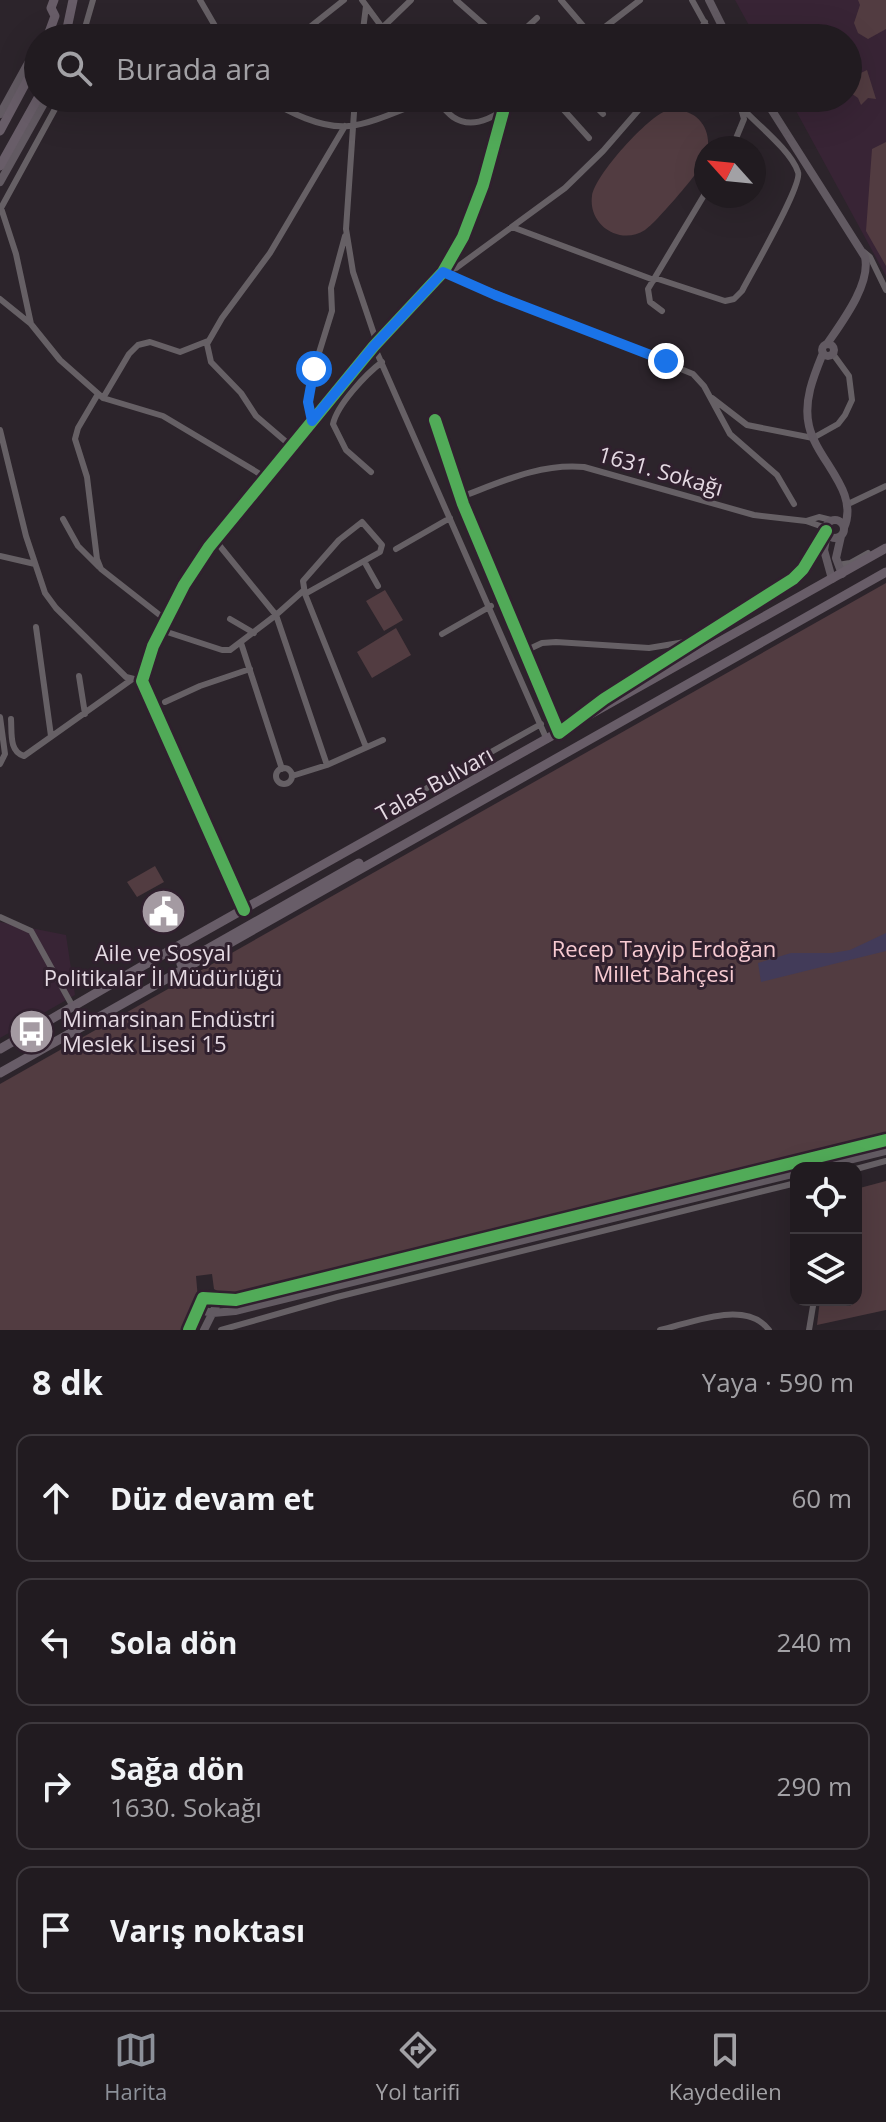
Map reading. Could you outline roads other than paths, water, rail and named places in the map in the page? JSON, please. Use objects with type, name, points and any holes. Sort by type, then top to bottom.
[{"type":"main road","points":[[68,24],[73,0]]},
{"type":"main road","points":[[0,131],[24,86]]},
{"type":"main road","points":[[0,166],[30,112]]},
{"type":"main road","name":"Talas Bulvarı","points":[[0,1049],[886,546]]},
{"type":"main road","name":"Talas Bulvarı","points":[[0,1066],[886,565]]},
{"type":"main road","points":[[0,1073],[886,572]]},
{"type":"street","points":[[86,24],[93,0]]},
{"type":"street","points":[[200,0],[214,24]]},
{"type":"street","points":[[314,24],[344,0]]},
{"type":"street","points":[[386,24],[411,0]]},
{"type":"street","points":[[456,0],[483,24]]},
{"type":"street","points":[[561,0],[578,24]]},
{"type":"street","points":[[609,24],[640,0]]},
{"type":"street","points":[[692,0],[705,22]]},
{"type":"street","points":[[709,0],[721,24]]},
{"type":"street","points":[[364,3],[379,24]]},
{"type":"street","points":[[363,24],[364,3]]},
{"type":"street","points":[[530,24],[537,18]]},
{"type":"street","points":[[0,114],[24,70]]},
{"type":"street","points":[[0,182],[39,112]]},
{"type":"street","points":[[31,324],[16,254],[1,208],[53,112]]},
{"type":"street","points":[[295,112],[329,125],[348,126],[391,112]]},
{"type":"street","points":[[352,112],[348,126],[346,229],[353,272],[382,362],[547,740]]},
{"type":"street","points":[[447,112],[463,121],[486,119],[503,112]]},
{"type":"street","points":[[244,910],[142,681],[147,660],[192,572],[215,540],[376,344],[443,272],[463,237],[483,185],[503,112]]},
{"type":"street","points":[[566,112],[589,138]]},
{"type":"street","points":[[443,272],[456,268],[578,176],[636,112]]},
{"type":"street","points":[[738,136],[743,126],[744,112]]},
{"type":"street","points":[[512,227],[654,279],[725,301],[734,299],[742,291],[799,180],[798,171],[776,142],[746,112]]},
{"type":"street","points":[[773,112],[826,198],[870,257],[886,290]]},
{"type":"street","points":[[101,569],[96,554],[87,477],[75,439],[78,428],[138,345],[153,343],[176,352],[208,341],[270,253],[348,126]]},
{"type":"street","points":[[662,311],[653,307],[647,297],[654,279],[696,208]]},
{"type":"street","points":[[312,421],[308,406],[311,384],[332,311],[331,288],[346,229]]},
{"type":"street","points":[[837,573],[842,532],[849,516],[843,492],[813,438],[807,407],[816,375],[866,275],[867,263],[863,251]]},
{"type":"street","points":[[443,272],[688,371],[701,381],[730,434],[777,475],[794,504]]},
{"type":"street","points":[[0,299],[31,324],[60,360],[100,396],[163,416],[265,477]]},
{"type":"street","points":[[208,341],[207,352],[211,362],[241,393],[256,416],[291,446]]},
{"type":"street","points":[[710,396],[747,425],[813,438],[838,424],[852,400],[849,376],[829,351]]},
{"type":"street","points":[[371,472],[346,450],[333,424],[336,414],[370,371],[382,362]]},
{"type":"street","points":[[435,420],[461,497],[559,733],[604,699],[793,579],[846,505],[886,486]]},
{"type":"street","points":[[0,430],[42,587],[52,604],[131,680]]},
{"type":"street","name":"1631. Sokağı","points":[[461,497],[529,471],[574,466],[594,468],[757,515],[829,526]]},
{"type":"street","points":[[396,549],[450,518]]},
{"type":"street","points":[[63,519],[78,546],[101,569],[166,620]]},
{"type":"street","points":[[837,573],[824,555],[824,544],[829,526],[839,521],[842,532]]},
{"type":"street","points":[[161,630],[230,650],[304,592],[383,548],[362,522],[339,540],[303,581],[304,592],[366,747]]},
{"type":"street","points":[[829,526],[832,537],[842,532]]},
{"type":"street","points":[[215,540],[276,615],[327,765]]},
{"type":"street","points":[[811,556],[824,555]]},
{"type":"street","points":[[0,556],[35,564]]},
{"type":"street","points":[[364,561],[378,586]]},
{"type":"street","points":[[442,634],[491,606]]},
{"type":"street","points":[[230,619],[254,633]]},
{"type":"street","points":[[36,627],[51,736]]},
{"type":"street","points":[[525,651],[542,643],[556,642],[649,648],[695,640]]},
{"type":"street","points":[[241,643],[282,769]]},
{"type":"street","points":[[165,702],[250,669]]},
{"type":"street","points":[[79,676],[85,714]]},
{"type":"street","points":[[11,719],[13,749],[24,756],[131,680],[142,681]]},
{"type":"street","points":[[0,717],[5,754],[0,764]]},
{"type":"street","points":[[395,806],[541,724]]},
{"type":"street","points":[[282,769],[277,775],[281,783],[289,783],[292,776],[327,765],[383,740]]},
{"type":"street","points":[[282,769],[289,770],[292,776]]},
{"type":"street","points":[[0,917],[31,931],[73,1007]]},
{"type":"street","points":[[189,1330],[203,1298],[211,1296],[219,1300],[236,1300],[886,1140]]},
{"type":"street","points":[[841,1162],[886,1151]]},
{"type":"street","points":[[862,1167],[886,1161]]},
{"type":"street","points":[[199,1310],[213,1313],[235,1311],[790,1174]]},
{"type":"street","points":[[221,1330],[337,1297],[790,1184]]},
{"type":"street","points":[[204,1330],[219,1300]]},
{"type":"street","points":[[809,1330],[813,1306]]},
{"type":"street","points":[[660,1330],[740,1313],[754,1317],[769,1330]]},
{"type":"place","name":"Aile ve Sosyal Politikalar İl Müdürlüğü","points":[[163,911]]},
{"type":"place","name":"Mimarsinan Endüstri Meslek Lisesi 15","points":[[31,1031]]},
{"type":"park label","name":"Recep Tayyip Erdoğan Millet Bahçesi","points":[[664,960]]}]
